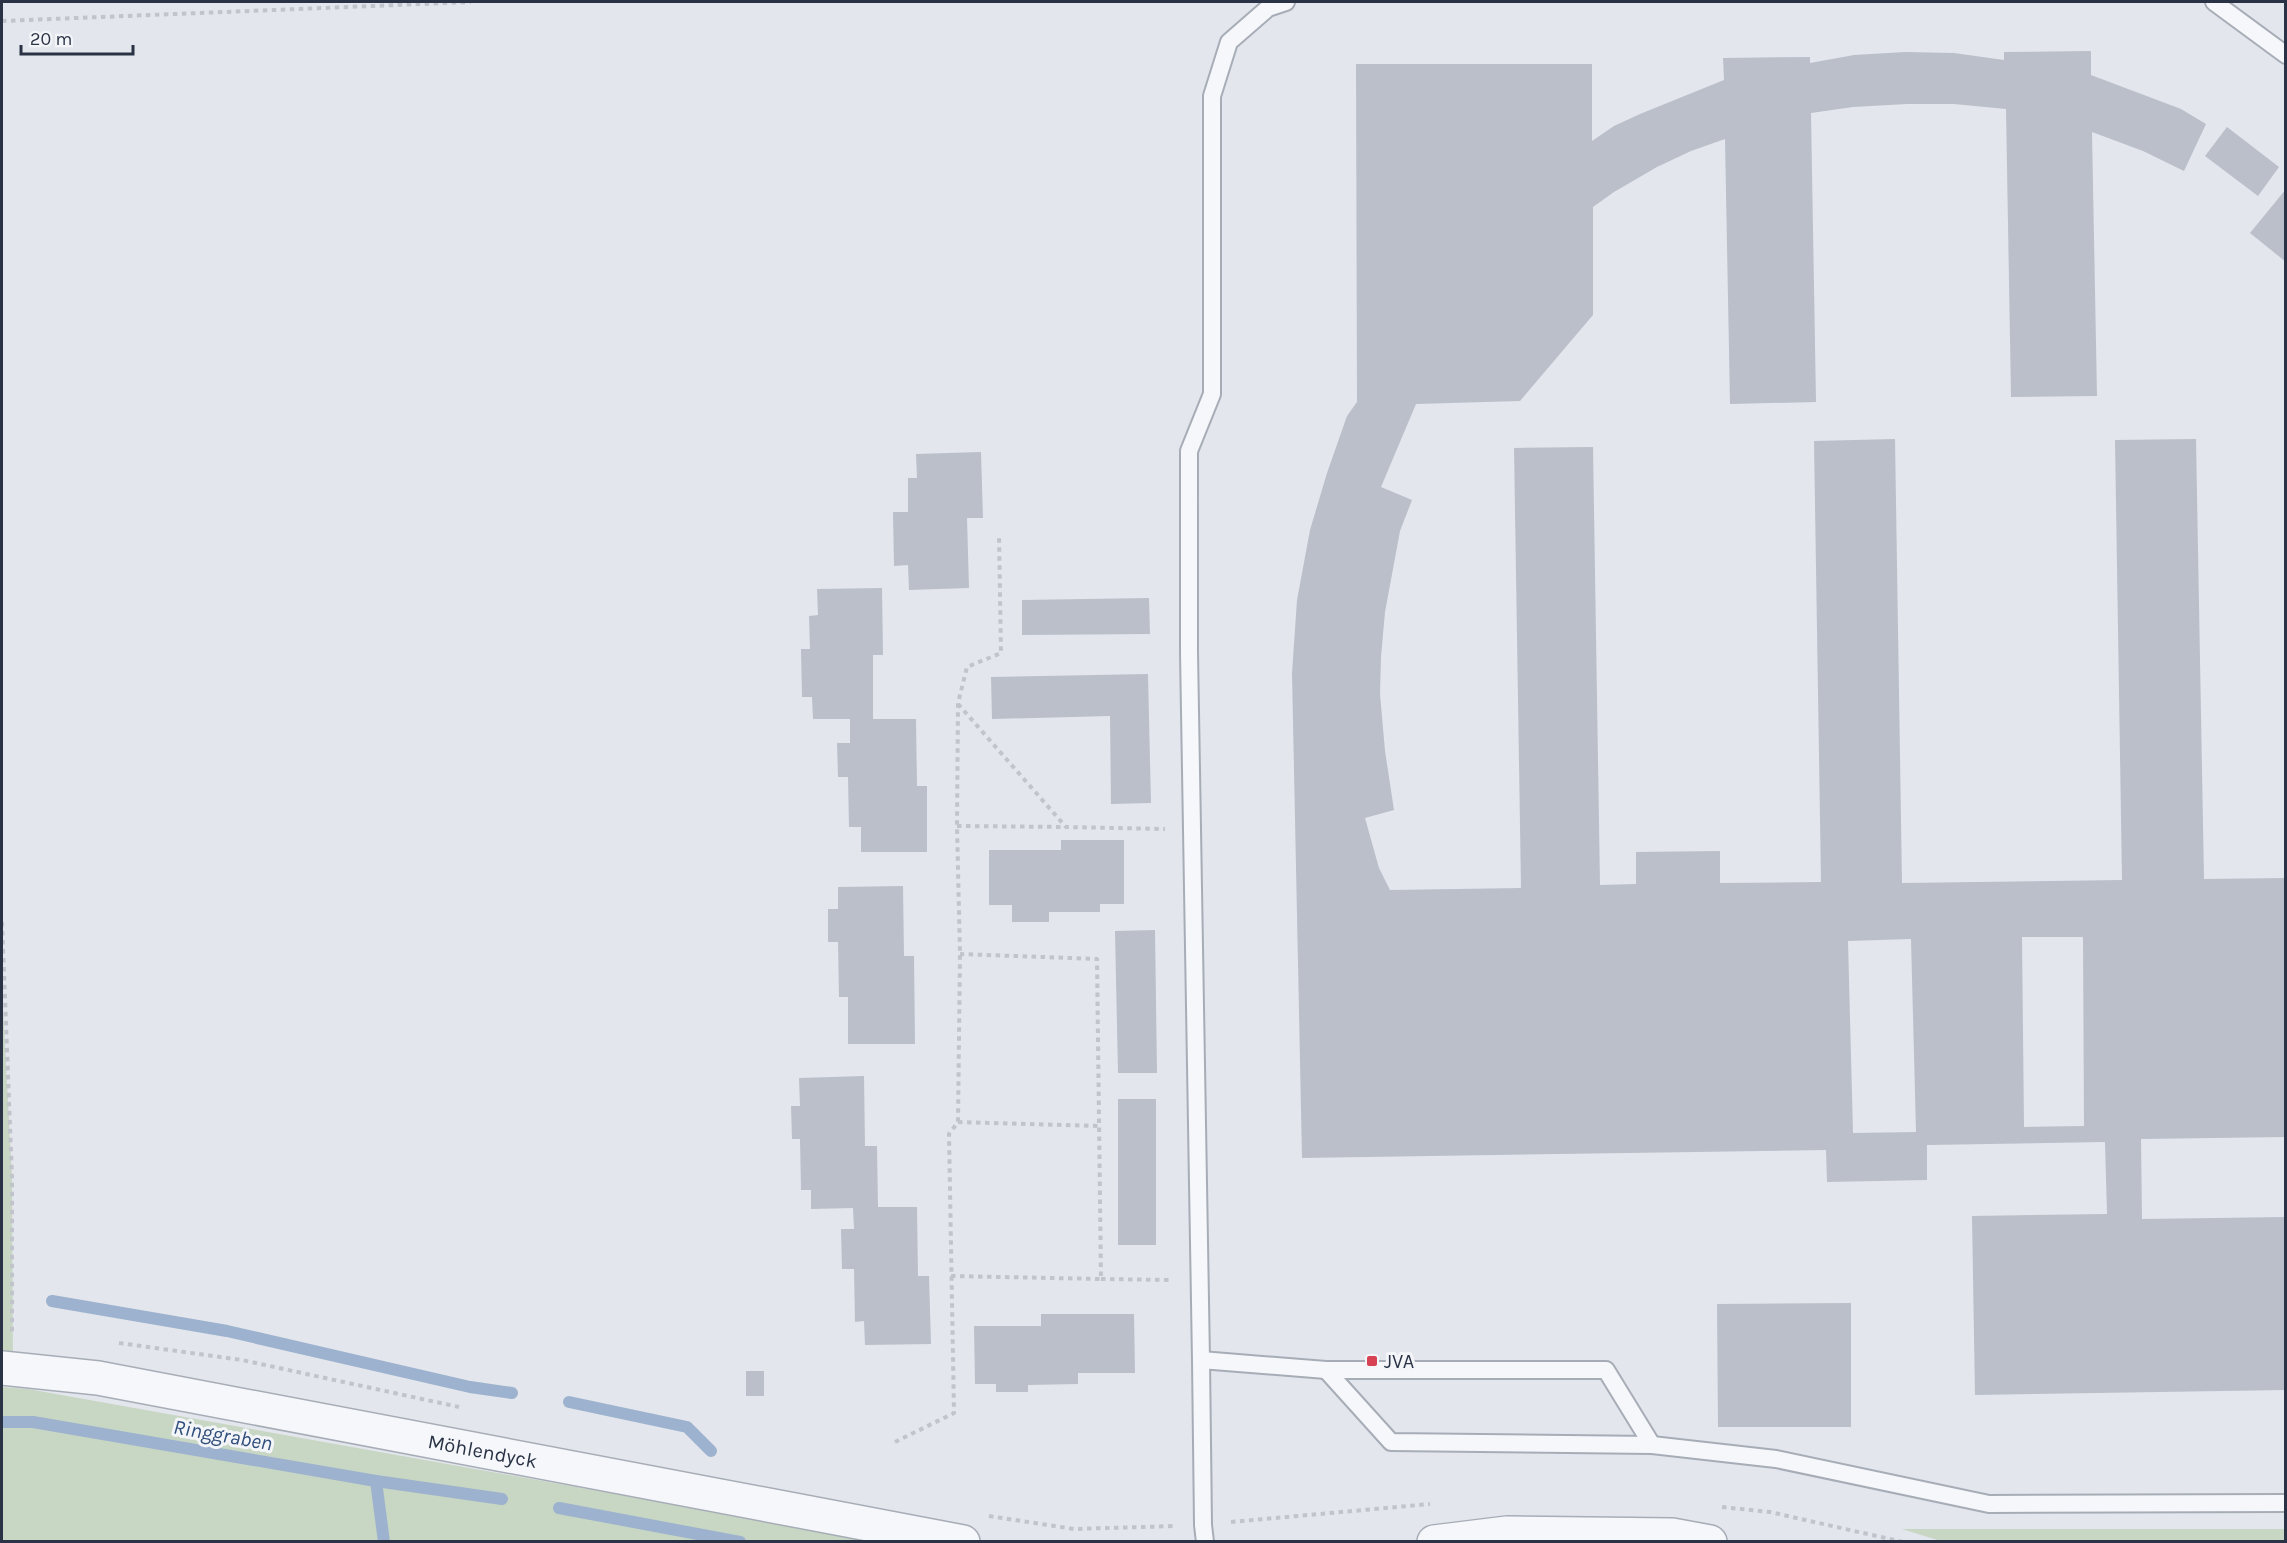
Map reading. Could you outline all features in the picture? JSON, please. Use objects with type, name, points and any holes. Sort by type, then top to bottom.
[{"type":"street","name":"Möhlendyck","points":[[2,1368],[98,1378],[963,1542]]},
{"type":"street","points":[[1434,1542],[1519,1533],[1672,1535],[1710,1542]]},
{"type":"lane","points":[[1205,1542],[1189,451],[1212,394],[1212,96],[1229,42],[1268,8],[1286,2]]},
{"type":"lane","points":[[2214,2],[2286,55]]},
{"type":"lane","points":[[1201,1360],[1326,1370],[1606,1370],[1652,1445]]},
{"type":"lane","points":[[1326,1370],[1391,1442],[1652,1445],[1776,1459],[1989,1504],[2286,1503]]},
{"type":"path","points":[[2,21],[471,2]]},
{"type":"path","points":[[895,1442],[954,1413],[949,1134],[958,1122],[960,954],[957,826],[958,703],[967,667],[1001,653],[999,535]]},
{"type":"path","points":[[958,703],[1066,827]]},
{"type":"path","points":[[957,826],[1193,830]]},
{"type":"path","points":[[2,922],[12,1177],[12,1334]]},
{"type":"path","points":[[960,954],[1097,959],[1101,1126],[1101,1279]]},
{"type":"path","points":[[958,1122],[1101,1126]]},
{"type":"path","points":[[951,1276],[1200,1281]]},
{"type":"green space","points":[[2,989],[12,1177],[13,1368],[2,1368]]},
{"type":"green space","points":[[2,1387],[28,1389],[878,1541],[2,1541]]},
{"type":"green space","points":[[1902,1529],[2285,1529],[2286,1541],[1944,1542]]},
{"type":"building","points":[[2091,51],[2091,75],[2181,109],[2206,124],[2184,171],[2143,151],[2092,132],[2097,396],[2011,397],[2006,109],[1954,104],[1907,104],[1853,107],[1811,113],[1816,402],[1730,404],[1725,139],[1691,151],[1657,167],[1593,207],[1593,315],[1520,401],[1416,404],[1381,487],[1412,500],[1400,531],[1385,612],[1381,657],[1380,694],[1385,751],[1394,810],[1365,818],[1379,868],[1390,890],[1521,888],[1514,448],[1593,447],[1600,885],[1636,884],[1636,852],[1720,851],[1720,883],[1821,882],[1814,441],[1895,439],[1902,883],[2122,880],[2115,440],[2196,439],[2204,879],[2286,878],[2286,1137],[2141,1139],[2142,1219],[2286,1217],[2286,1390],[1975,1395],[1972,1216],[2107,1214],[2105,1142],[1927,1145],[1927,1180],[1827,1182],[1826,1150],[1302,1158],[1292,673],[1297,600],[1310,530],[1347,416],[1357,402],[1356,64],[1592,64],[1592,141],[1614,126],[1724,80],[1723,58],[1810,57],[1810,63],[1854,55],[1905,52],[1954,53],[2004,60],[2004,52]],"holes":[[[2022,937],[2083,937],[2084,1126],[2024,1127]],[[1911,939],[1916,1132],[1853,1133],[1848,941]]]},
{"type":"building","points":[[2227,127],[2279,167],[2258,196],[2205,156]]},
{"type":"building","points":[[2286,189],[2286,262],[2250,233]]},
{"type":"building","points":[[981,452],[983,518],[967,518],[969,588],[909,590],[908,565],[894,566],[893,512],[908,512],[908,478],[917,478],[916,454]]},
{"type":"building","points":[[882,588],[883,655],[873,655],[873,719],[916,719],[917,786],[927,786],[927,852],[861,852],[861,827],[849,827],[848,777],[838,777],[837,743],[850,743],[850,719],[813,719],[812,697],[802,697],[801,649],[810,649],[809,616],[818,615],[817,589]]},
{"type":"building","points":[[1149,598],[1150,634],[1022,635],[1022,600]]},
{"type":"building","points":[[1148,674],[1151,803],[1111,804],[1110,716],[992,719],[991,677]]},
{"type":"building","points":[[1061,840],[1124,840],[1124,904],[1100,904],[1100,912],[1049,912],[1049,922],[1012,922],[1012,905],[989,905],[989,850],[1061,850]]},
{"type":"building","points":[[903,886],[904,956],[914,956],[915,1044],[848,1044],[848,997],[839,997],[838,942],[828,942],[828,909],[838,909],[838,887]]},
{"type":"building","points":[[1155,930],[1157,1073],[1118,1073],[1115,931]]},
{"type":"building","points":[[864,1076],[865,1146],[877,1146],[878,1207],[917,1207],[918,1276],[929,1276],[931,1344],[865,1345],[864,1321],[855,1322],[854,1269],[842,1269],[841,1229],[854,1229],[853,1208],[811,1209],[811,1190],[801,1190],[800,1139],[792,1139],[791,1106],[800,1106],[799,1078]]},
{"type":"building","points":[[1118,1099],[1156,1099],[1156,1245],[1118,1245]]},
{"type":"building","points":[[1851,1303],[1851,1427],[1718,1427],[1717,1304]]},
{"type":"building","points":[[1041,1314],[1134,1314],[1135,1373],[1078,1373],[1078,1384],[1028,1385],[1028,1392],[996,1392],[996,1384],[975,1384],[974,1326],[1041,1326]]},
{"type":"building","points":[[746,1371],[764,1371],[764,1396],[746,1396]]},
{"type":"waterway","points":[[52,1301],[227,1331],[470,1387],[512,1393]]},
{"type":"waterway","points":[[569,1402],[687,1427],[711,1451]]},
{"type":"waterway","name":"Ringgraben","points":[[2,1422],[33,1422],[376,1481],[384,1542]]},
{"type":"waterway","points":[[376,1481],[502,1499]]},
{"type":"waterway","points":[[559,1508],[740,1542]]},
{"type":"place","name":"JVA","points":[[1372,1361]]}]
